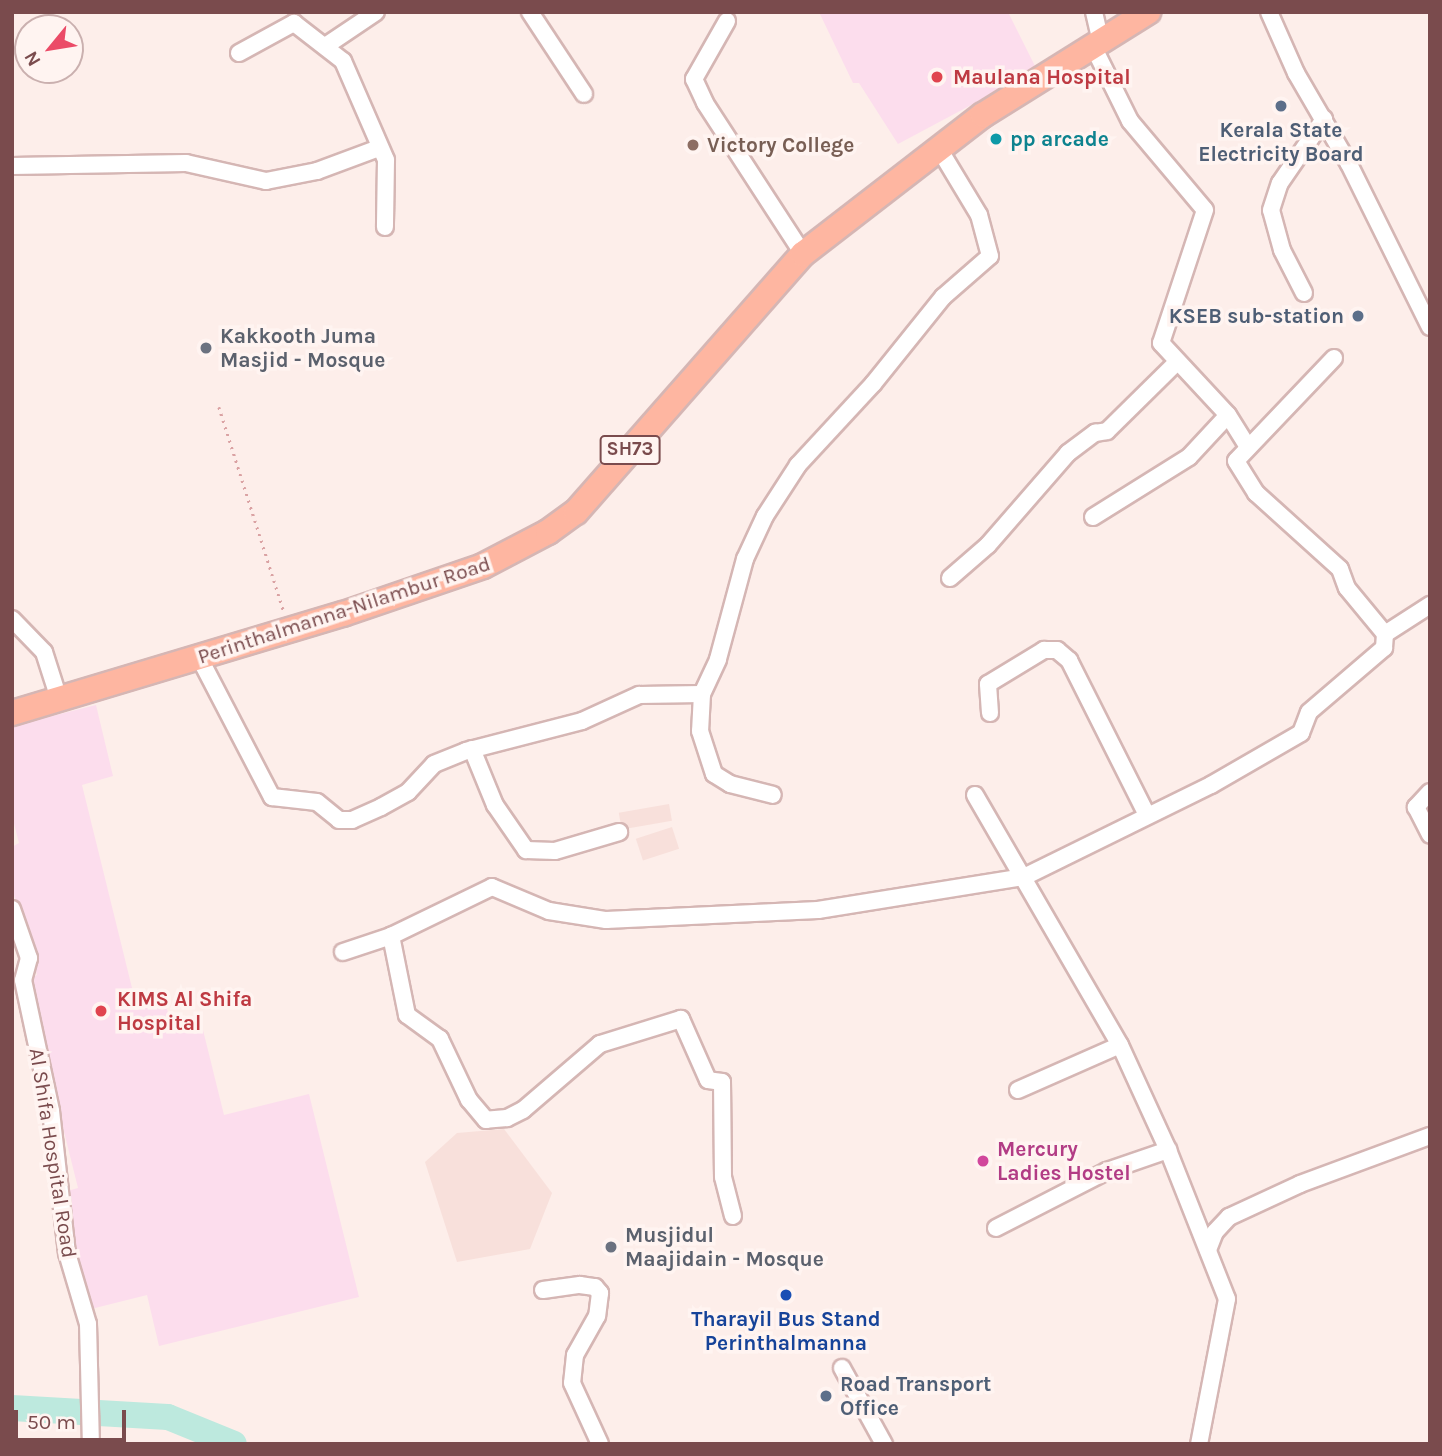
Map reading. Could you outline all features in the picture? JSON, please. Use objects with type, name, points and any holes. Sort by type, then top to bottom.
[{"type":"main road","name":"Perinthalmanna-Nilambur Road","points":[[12,713],[289,629],[483,566],[557,527],[576,512],[803,254],[938,147],[1096,41],[1148,12]]},
{"type":"street","points":[[327,45],[376,12]]},
{"type":"street","points":[[530,12],[584,94]]},
{"type":"street","points":[[1094,12],[1096,41],[1130,121],[1205,211],[1184,284],[1163,330],[1161,343],[1228,415],[1248,447]]},
{"type":"street","points":[[1269,12],[1296,72],[1324,119],[1430,327]]},
{"type":"street","points":[[727,21],[694,79],[705,103],[803,254]]},
{"type":"street","points":[[239,53],[294,23],[327,45],[343,61],[354,80],[386,160],[385,227]]},
{"type":"street","points":[[1304,293],[1282,250],[1271,210],[1280,183],[1324,119]]},
{"type":"street","points":[[773,795],[730,784],[714,774],[700,732],[702,694],[718,659],[745,559],[765,516],[798,465],[873,384],[943,298],[990,256],[979,215],[938,147]]},
{"type":"street","points":[[12,166],[186,163],[266,181],[317,172],[379,148]]},
{"type":"street","points":[[343,952],[391,936],[492,887],[549,911],[627,920],[818,909],[1024,877],[1211,785],[1301,733],[1309,712],[1384,648],[1385,634],[1347,588],[1340,569],[1292,528],[1239,470],[1236,461],[1334,358]]},
{"type":"street","points":[[950,578],[988,545],[1068,453],[1083,439],[1107,431],[1177,362]]},
{"type":"street","points":[[1093,517],[1189,457],[1228,415]]},
{"type":"street","points":[[1385,634],[1430,605]]},
{"type":"street","points":[[12,619],[44,652],[59,699]]},
{"type":"street","points":[[990,713],[988,684],[1044,650],[1057,650],[1069,660],[1147,815]]},
{"type":"street","points":[[199,657],[272,797],[317,802],[339,820],[364,816],[408,792],[434,764],[472,749],[582,721],[639,695],[702,694]]},
{"type":"street","points":[[472,749],[495,804],[526,850],[555,851],[619,832]]},
{"type":"street","points":[[1430,792],[1416,807],[1430,835]]},
{"type":"street","points":[[975,795],[1120,1045],[1168,1150],[1227,1299],[1199,1444]]},
{"type":"street","name":"Al Shifa Hospital Road","points":[[12,909],[30,958],[23,980],[51,1111],[66,1253],[88,1324],[88,1425],[91,1444]]},
{"type":"street","points":[[391,936],[407,1015],[440,1039],[469,1100],[486,1120],[507,1118],[523,1110],[600,1044],[681,1019],[708,1080],[722,1082],[723,1177],[733,1216]]},
{"type":"street","points":[[1018,1090],[1120,1045]]},
{"type":"street","points":[[1208,1250],[1215,1232],[1229,1217],[1300,1184],[1430,1136]]},
{"type":"street","points":[[996,1228],[1107,1171],[1168,1150]]},
{"type":"street","points":[[543,1290],[580,1285],[595,1287],[600,1293],[597,1316],[575,1354],[572,1384],[600,1444]]},
{"type":"street","points":[[842,1368],[884,1444]]},
{"type":"path","points":[[219,407],[289,629]]},
{"type":"shaded area","name":"Maulana Hospital","points":[[819,12],[1008,12],[1037,70],[898,144],[859,83],[853,83]]},
{"type":"shaded area","name":"KIMS Al Shifa Hospital","points":[[96,705],[113,776],[82,785],[134,996],[162,989],[173,1033],[202,1026],[224,1115],[309,1094],[359,1297],[159,1346],[147,1295],[91,1309],[68,1238],[75,1236],[64,1192],[78,1188],[26,979],[37,975],[12,888],[12,847],[19,843],[12,816],[12,726]]},
{"type":"shaded area","points":[[669,804],[672,821],[622,830],[619,813]]},
{"type":"shaded area","points":[[672,827],[679,849],[643,861],[636,839]]},
{"type":"shaded area","points":[[504,1129],[552,1193],[530,1249],[457,1262],[425,1162],[457,1133]]},
{"type":"waterway","points":[[12,1408],[168,1417],[234,1444]]},
{"type":"place","name":"Maulana Hospital","points":[[937,77]]},
{"type":"place","name":"Kerala State Electricity Board","points":[[1281,106]]},
{"type":"place","name":"pp arcade","points":[[996,139]]},
{"type":"place","name":"Victory College","points":[[693,145]]},
{"type":"place","name":"KSEB sub-station","points":[[1358,316]]},
{"type":"place","name":"Kakkooth Juma Masjid - Mosque","points":[[206,348]]},
{"type":"place","name":"KIMS Al Shifa Hospital","points":[[101,1011]]},
{"type":"place","name":"Mercury Ladies Hostel","points":[[983,1161]]},
{"type":"place","name":"Musjidul Maajidain - Mosque","points":[[611,1247]]},
{"type":"place","name":"Tharayil Bus Stand Perinthalmanna","points":[[786,1295]]},
{"type":"place","name":"Road Transport Office","points":[[826,1396]]}]
